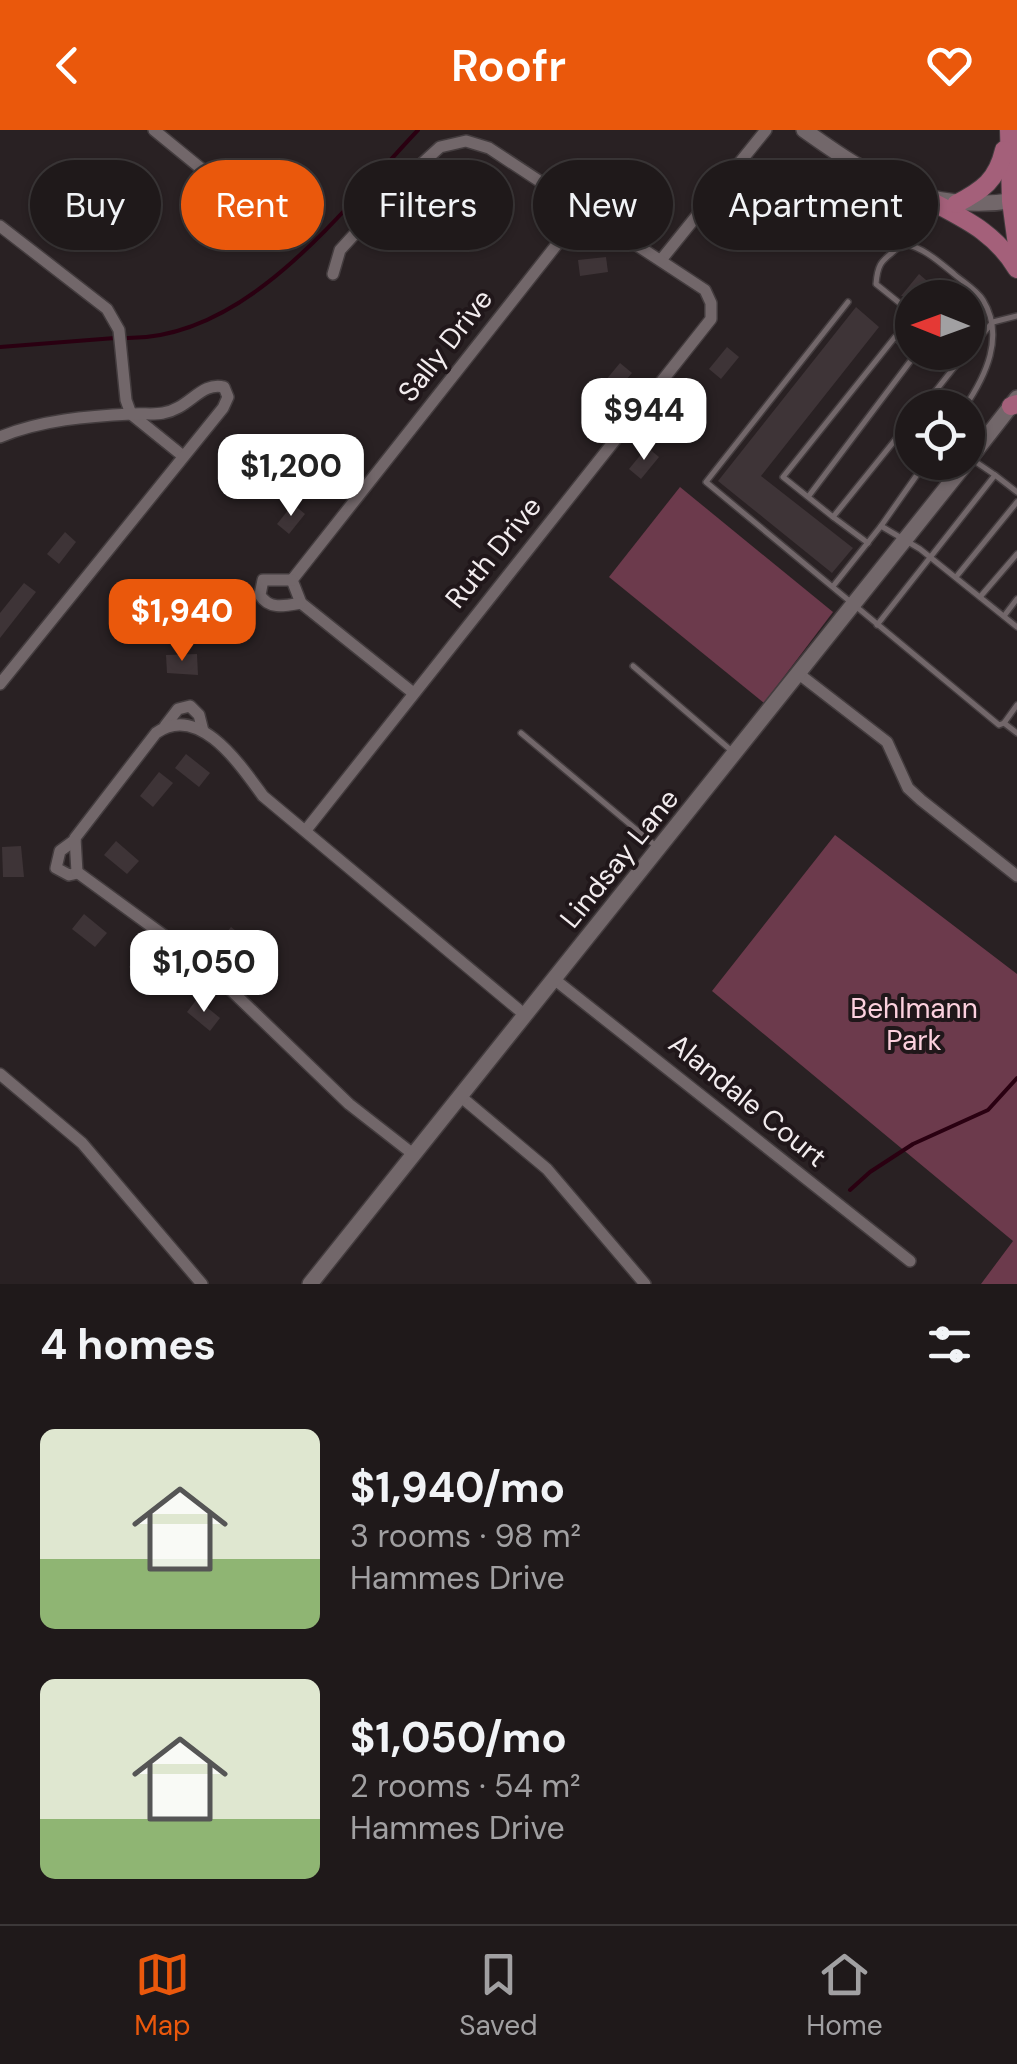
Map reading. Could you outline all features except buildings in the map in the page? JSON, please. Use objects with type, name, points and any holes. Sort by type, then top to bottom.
[{"type":"main road","points":[[1009,130],[1017,245]]},
{"type":"main road","points":[[956,204],[980,192],[996,176],[1009,130]]},
{"type":"main road","points":[[938,206],[987,232],[1007,252],[1017,270]]},
{"type":"street","points":[[154,130],[191,160]]},
{"type":"street","points":[[646,250],[661,260],[766,130]]},
{"type":"street","points":[[804,130],[849,160]]},
{"type":"street","points":[[333,274],[340,250],[440,147],[466,140],[490,148],[533,176]]},
{"type":"street","points":[[938,200],[956,204],[1014,201]]},
{"type":"street","points":[[0,226],[107,310],[118,330],[126,400],[132,414],[183,456]]},
{"type":"street","name":"Sally Drive","points":[[301,603],[265,603],[260,595],[263,580],[292,580],[552,250]]},
{"type":"street","name":"Ruth Drive","points":[[306,830],[711,319],[711,303],[705,290],[661,260]]},
{"type":"street","points":[[0,436],[23,427],[164,413],[188,404],[213,384],[224,387],[228,396],[223,408],[0,684]]},
{"type":"street","name":"Lindsay Lane","points":[[985,439],[1015,403]]},
{"type":"street","name":"Lindsay Lane","points":[[314,1282],[952,480]]},
{"type":"street","points":[[292,580],[301,603],[412,692]]},
{"type":"street","points":[[800,674],[887,742],[908,788],[1017,876]]},
{"type":"street","points":[[78,873],[68,875],[56,868],[60,851],[74,840],[156,733],[178,709],[190,706],[199,714],[202,731]]},
{"type":"street","points":[[165,726],[182,724],[202,731],[236,759],[264,796],[525,1015]]},
{"type":"street","points":[[74,840],[78,873],[207,967],[348,1104],[413,1154]]},
{"type":"street","name":"Alandale Court","points":[[554,979],[910,1261]]},
{"type":"street","points":[[0,1074],[82,1143],[202,1284]]},
{"type":"street","points":[[460,1096],[547,1169],[645,1284]]},
{"type":"lane","points":[[892,250],[877,268],[876,284],[895,299]]},
{"type":"lane","points":[[924,250],[982,297],[993,322],[994,346],[976,390]]},
{"type":"lane","points":[[848,302],[706,482],[999,724],[1004,723],[1017,733]]},
{"type":"lane","points":[[985,331],[993,322],[1017,316]]},
{"type":"lane","points":[[808,497],[915,354],[895,336],[783,477],[808,497],[833,517],[868,543]]},
{"type":"lane","points":[[936,390],[952,370]]},
{"type":"lane","points":[[833,517],[895,440]]},
{"type":"lane","points":[[985,469],[1017,492]]},
{"type":"lane","points":[[877,624],[995,475]]},
{"type":"lane","points":[[834,585],[914,480]]},
{"type":"lane","points":[[956,577],[1017,502]]},
{"type":"lane","points":[[882,526],[929,556],[1017,626]]},
{"type":"lane","points":[[980,596],[1017,554]]},
{"type":"lane","points":[[1004,616],[1017,600]]},
{"type":"lane","points":[[633,666],[735,754]]},
{"type":"lane","points":[[1004,723],[1017,705]]},
{"type":"lane","points":[[520,733],[659,848]]},
{"type":"green space","points":[[680,487],[833,612],[764,703],[609,577]]},
{"type":"green space","name":"Behlmann Park","points":[[835,835],[1017,974],[1017,1284],[981,1284],[1013,1241],[712,991]]},
{"type":"waterway","points":[[124,338],[169,333],[211,318],[251,295],[324,232],[418,130]]},
{"type":"waterway","points":[[0,347],[115,338]]},
{"type":"waterway","points":[[850,1190],[913,1144],[988,1110],[1017,1078]]}]
